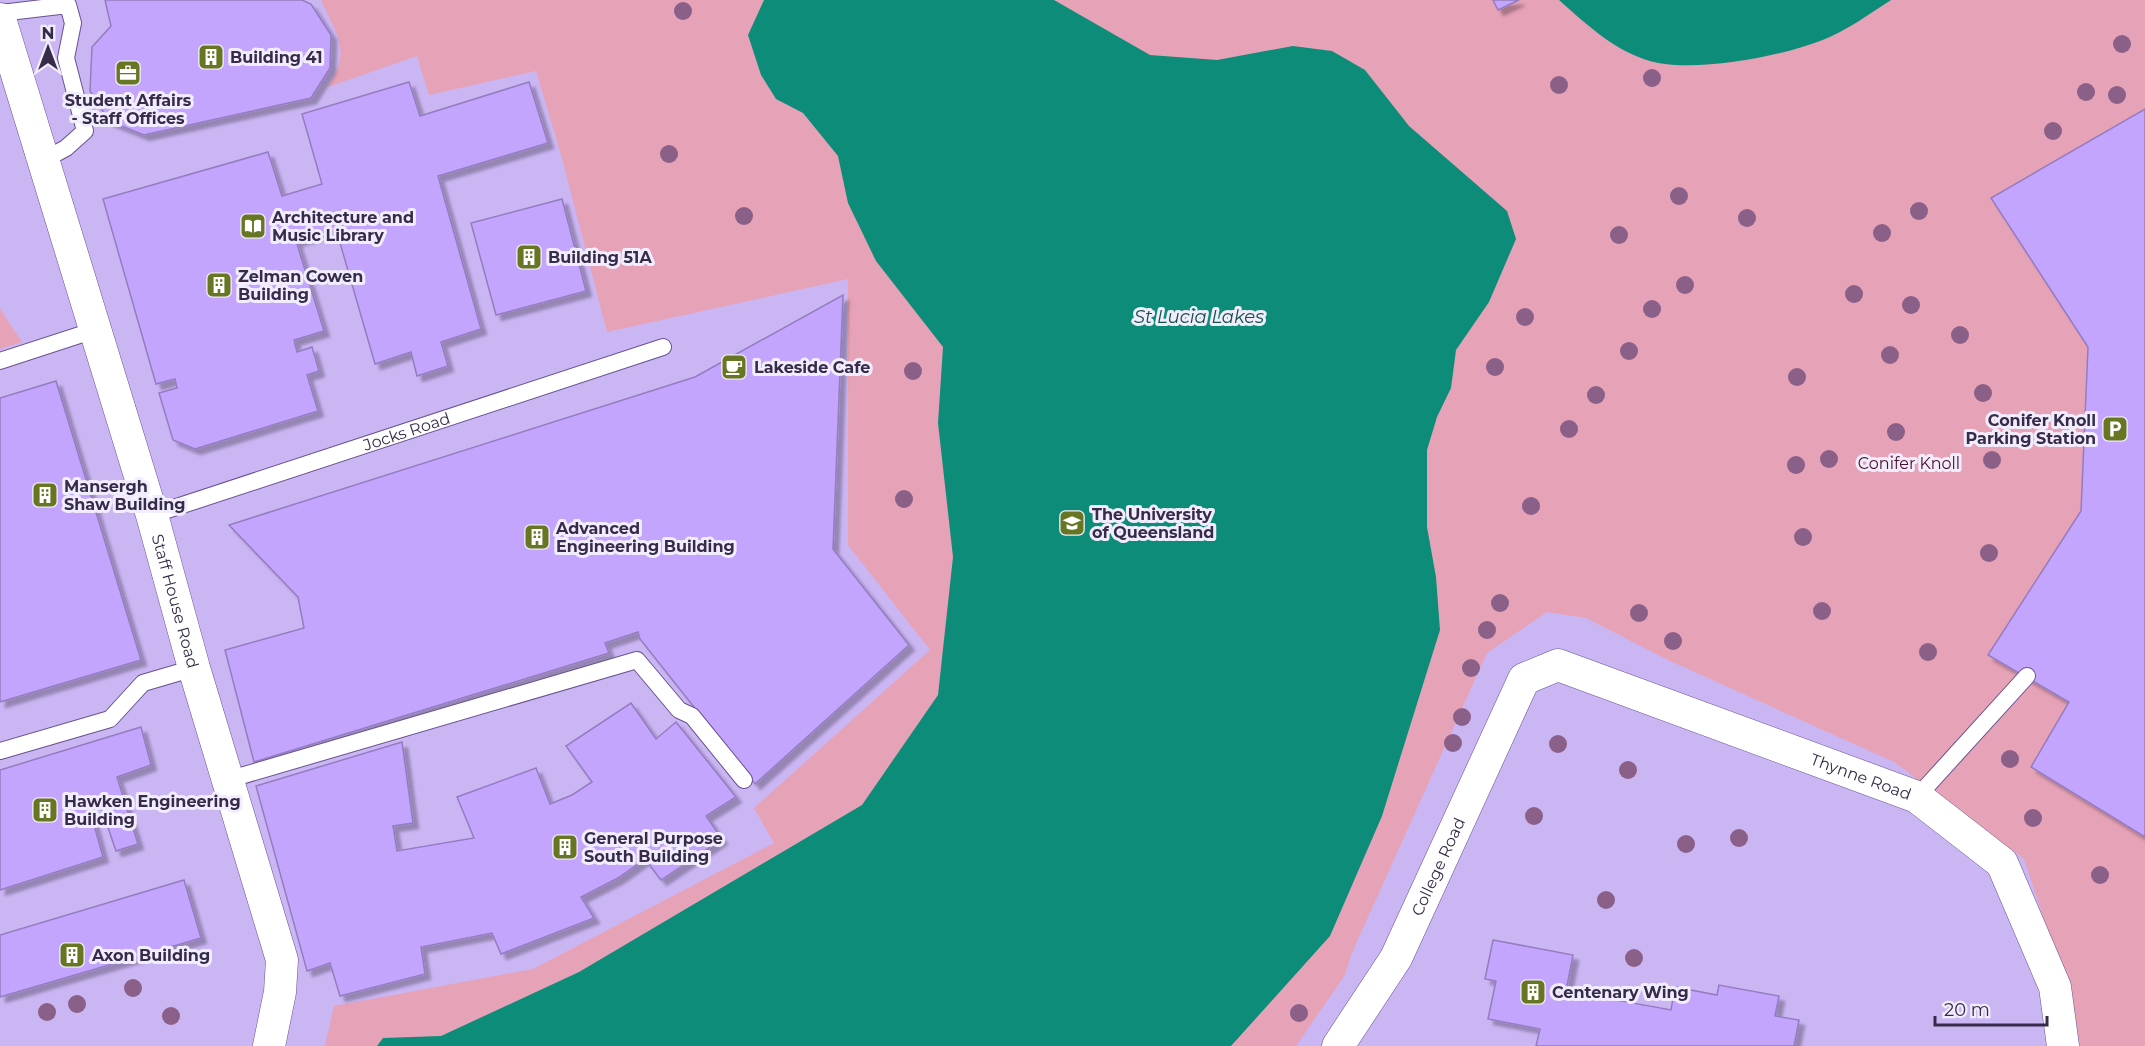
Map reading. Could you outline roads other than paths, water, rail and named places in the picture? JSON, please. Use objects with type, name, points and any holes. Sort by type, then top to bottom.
[{"type":"street","name":"Staff House Road","points":[[0,19],[152,515],[194,668],[282,960],[280,992],[269,1046]]},
{"type":"street","name":"Thynne Road","points":[[1524,679],[1558,665],[1917,797],[2002,863],[2055,987],[2063,1046]]},
{"type":"street","name":"College Road","points":[[1338,1046],[1396,958],[1524,679]]},
{"type":"lane","points":[[0,13],[68,5],[73,23],[66,58],[85,131],[66,148],[42,161]]},
{"type":"lane","points":[[0,361],[95,330]]},
{"type":"lane","name":"Jocks Road","points":[[152,515],[663,347]]},
{"type":"lane","points":[[227,780],[637,660],[679,710],[692,716],[744,780]]},
{"type":"lane","points":[[0,751],[110,719],[143,683],[194,668]]},
{"type":"lane","points":[[1917,797],[2027,676]]},
{"type":"water","name":"St Lucia Lakes","points":[[764,0],[1054,0],[1150,55],[1217,60],[1293,46],[1332,51],[1365,70],[1409,126],[1507,211],[1516,239],[1489,302],[1456,350],[1451,388],[1437,417],[1427,450],[1427,527],[1436,577],[1440,630],[1382,816],[1330,936],[1231,1046],[377,1046],[383,1038],[441,1036],[579,972],[862,805],[938,695],[953,557],[938,423],[943,347],[876,261],[848,203],[838,156],[803,113],[776,99],[761,75],[748,35]]},
{"type":"water","points":[[1559,0],[1891,0],[1839,33],[1803,47],[1740,61],[1676,65],[1644,59],[1617,46],[1604,38]]},
{"type":"place","name":"Building 41","points":[[211,57]]},
{"type":"place","name":"Student Affairs - Staff Offices","points":[[128,73]]},
{"type":"place","name":"Architecture and Music Library","points":[[253,226]]},
{"type":"place","name":"Building 51A","points":[[529,257]]},
{"type":"place","name":"Zelman Cowen Building","points":[[219,285]]},
{"type":"place","name":"Lakeside Cafe","points":[[734,367]]},
{"type":"place","name":"Conifer Knoll Parking Station","points":[[2115,429]]},
{"type":"place","name":"Mansergh Shaw Building","points":[[45,495]]},
{"type":"place","name":"The University of Queensland","points":[[1072,523]]},
{"type":"place","name":"Advanced Engineering Building","points":[[537,537]]},
{"type":"place","name":"Hawken Engineering Building","points":[[45,810]]},
{"type":"place","name":"General Purpose South Building","points":[[565,847]]},
{"type":"place","name":"Axon Building","points":[[72,955]]},
{"type":"place","name":"Centenary Wing","points":[[1533,992]]},
{"type":"park label","name":"Conifer Knoll","points":[[1909,463]]}]
